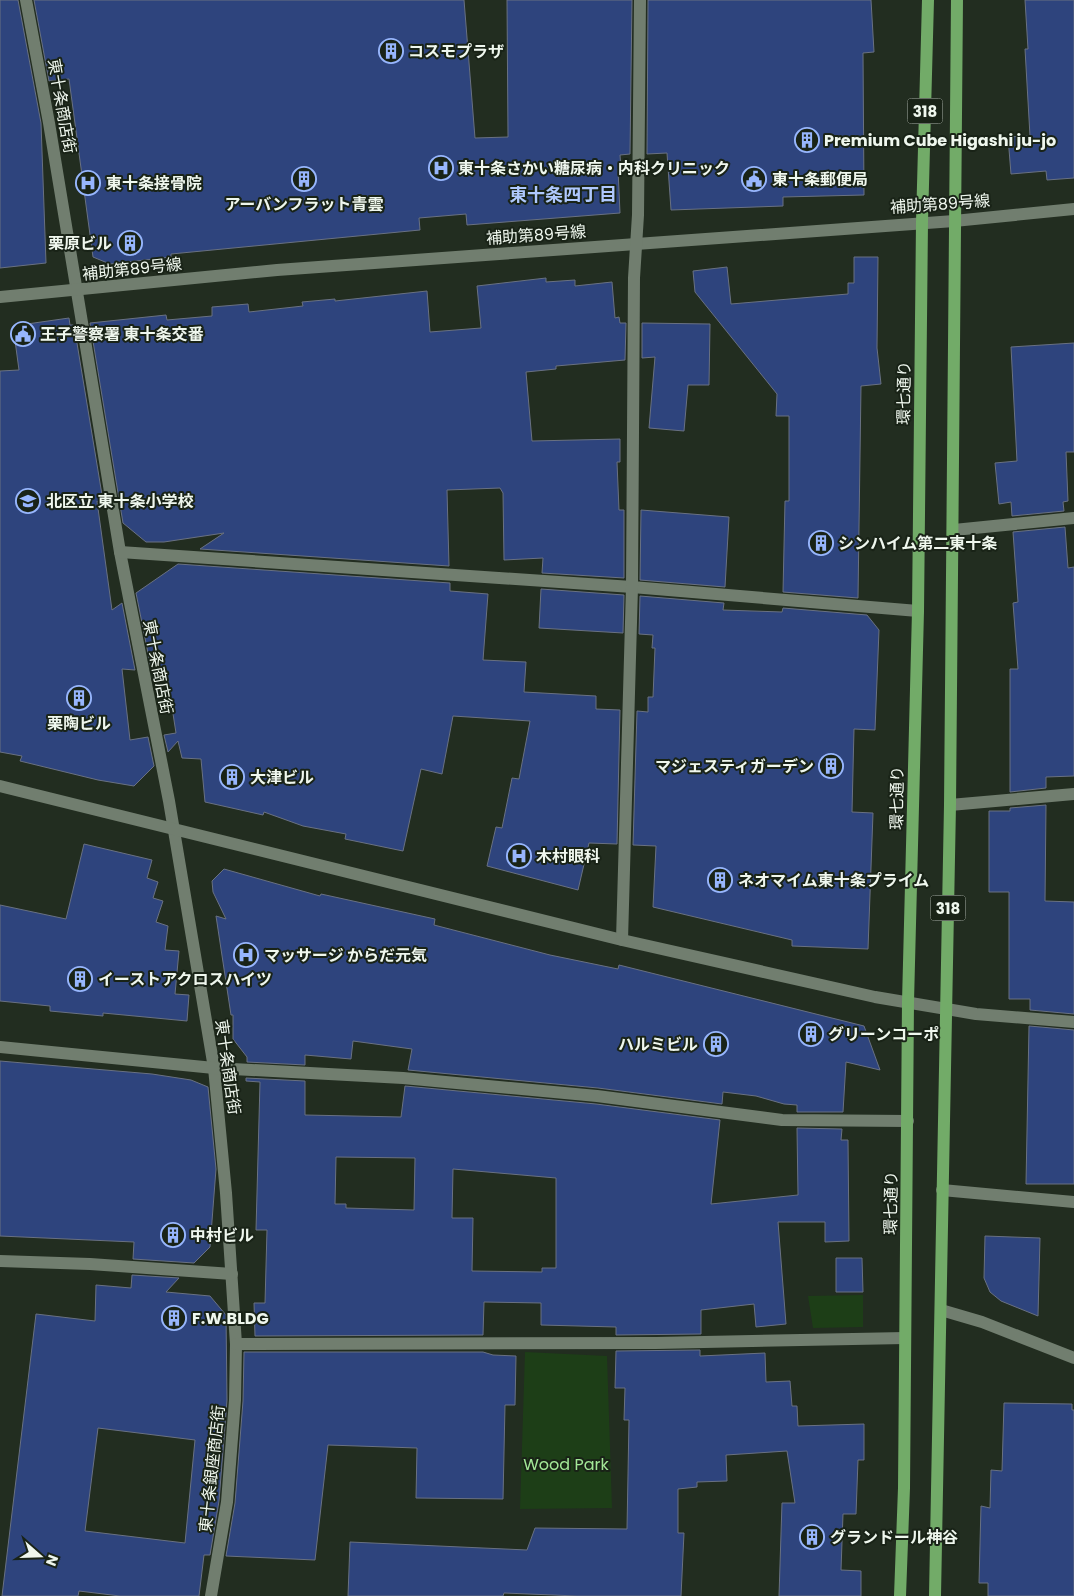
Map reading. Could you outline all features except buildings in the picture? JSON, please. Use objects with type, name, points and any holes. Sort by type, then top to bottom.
[{"type":"main road","name":"環七通り","points":[[900,1596],[908,1121],[908,1002],[918,611],[922,222],[928,0]]},
{"type":"main road","name":"318","points":[[935,1596],[954,530],[954,221],[958,0]]},
{"type":"street","name":"東十条商店街","points":[[26,0],[77,290],[120,552],[172,828],[214,1068],[232,1274],[236,1344]]},
{"type":"street","points":[[622,940],[632,587],[640,0]]},
{"type":"street","name":"補助第89号線","points":[[0,297],[286,270],[636,242],[954,221],[1074,210]]},
{"type":"street","points":[[954,530],[1074,518]]},
{"type":"street","points":[[120,552],[632,587],[918,611]]},
{"type":"street","points":[[0,786],[622,940],[875,997],[945,1009],[1074,1022]]},
{"type":"street","points":[[950,805],[1074,794]]},
{"type":"street","points":[[0,1047],[214,1068],[422,1080],[597,1096],[782,1120],[908,1121]]},
{"type":"street","points":[[942,1190],[1074,1202]]},
{"type":"street","points":[[0,1262],[90,1264],[232,1274]]},
{"type":"street","points":[[941,1310],[982,1322],[1074,1358]]},
{"type":"street","points":[[236,1344],[656,1343],[905,1338]]},
{"type":"street","name":"東十条銀座商店街","points":[[211,1596],[227,1502],[235,1400],[236,1344]]},
{"type":"green space","points":[[863,1295],[863,1327],[813,1328],[808,1296]]},
{"type":"green space","name":"Wood Park","points":[[525,1352],[607,1356],[612,1508],[520,1509]]},
{"type":"place","name":"コスモプラザ","points":[[391,51]]},
{"type":"place","name":"Premium Cube Higashi ju-jo","points":[[807,140]]},
{"type":"place","name":"東十条さかい糖尿病・内科クリニック","points":[[441,168]]},
{"type":"place","name":"アーバンフラット青雲","points":[[304,179]]},
{"type":"place","name":"東十条郵便局","points":[[754,179]]},
{"type":"place","name":"東十条接骨院","points":[[88,183]]},
{"type":"place","name":"栗原ビル","points":[[130,243]]},
{"type":"place","name":"王子警察署 東十条交番","points":[[23,334]]},
{"type":"place","name":"北区立 東十条小学校","points":[[28,501]]},
{"type":"place","name":"シンハイム第二東十条","points":[[821,543]]},
{"type":"place","name":"栗陶ビル","points":[[79,698]]},
{"type":"place","name":"マジェスティガーデン","points":[[831,766]]},
{"type":"place","name":"大津ビル","points":[[232,777]]},
{"type":"place","name":"木村眼科","points":[[519,856]]},
{"type":"place","name":"ネオマイム東十条プライム","points":[[720,880]]},
{"type":"place","name":"マッサージ からだ元気","points":[[246,955]]},
{"type":"place","name":"イーストアクロスハイツ","points":[[80,979]]},
{"type":"place","name":"グリーンコーポ","points":[[811,1034]]},
{"type":"place","name":"ハルミビル","points":[[716,1044]]},
{"type":"place","name":"中村ビル","points":[[173,1235]]},
{"type":"place","name":"F.W.BLDG","points":[[174,1318]]},
{"type":"place","name":"グランドール神谷","points":[[812,1537]]},
{"type":"district","name":"東十条四丁目","points":[[563,194]]}]
